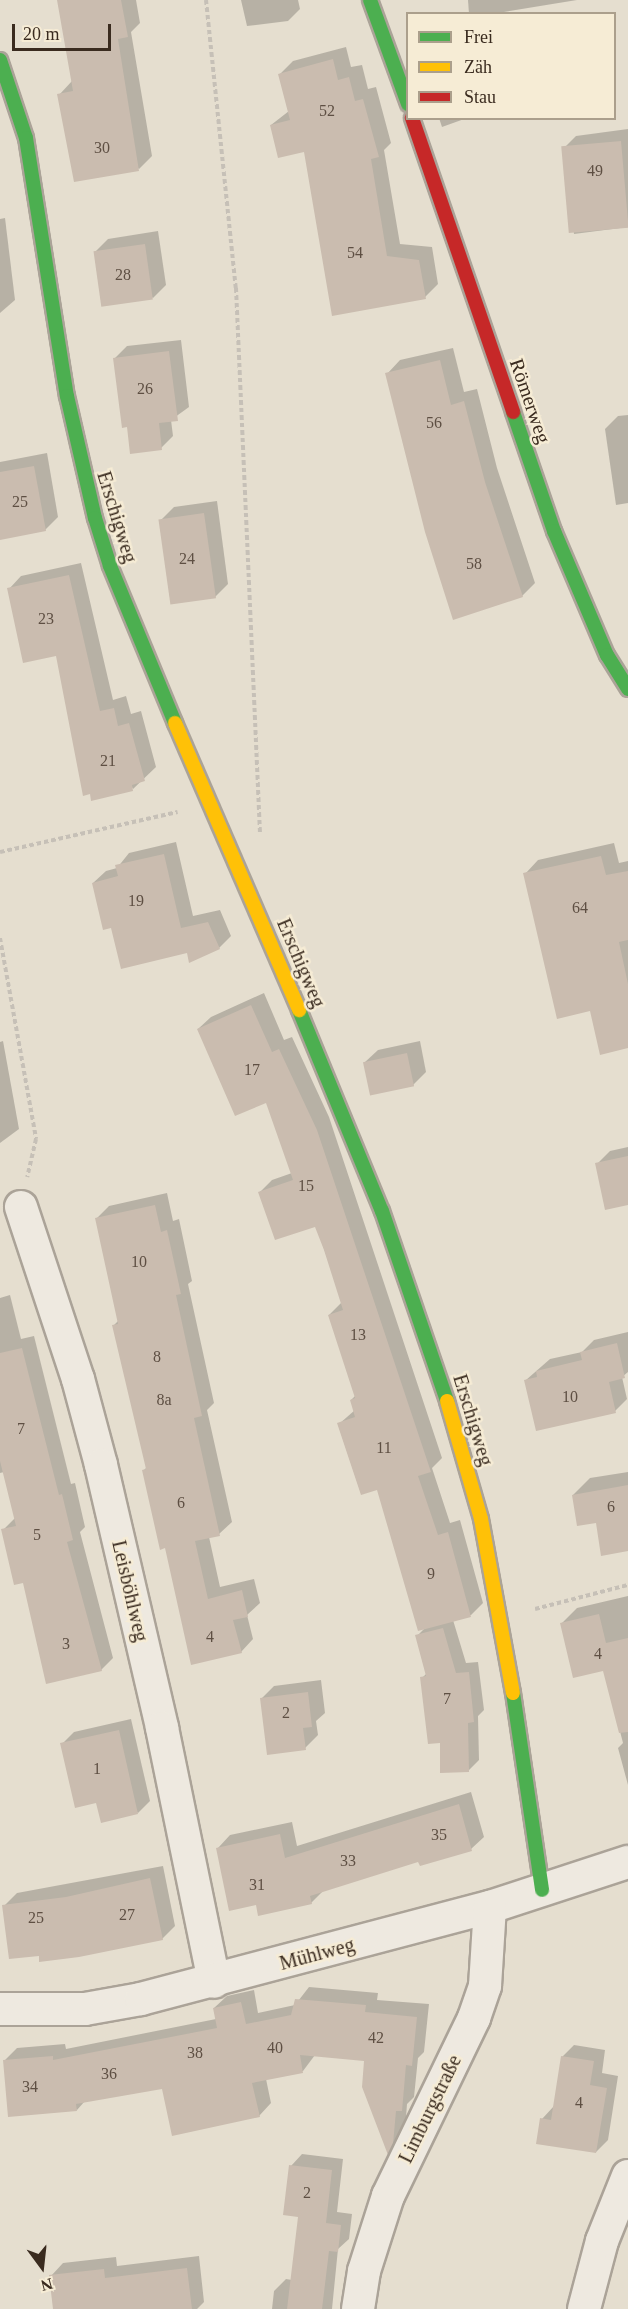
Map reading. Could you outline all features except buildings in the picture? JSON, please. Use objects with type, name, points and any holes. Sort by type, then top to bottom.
[{"type":"street","points":[[370,0],[406,99]]},
{"type":"street","name":"Erschigweg","points":[[0,60],[26,138],[67,396],[95,518],[140,643],[212,804],[382,1211],[449,1407],[481,1519],[502,1617],[542,1890]]},
{"type":"street","name":"Römerweg","points":[[413,120],[554,531],[607,655],[628,688]]},
{"type":"street","name":"Leisböhlweg","points":[[21,1207],[78,1379],[101,1465],[162,1728],[214,1982]]},
{"type":"street","name":"Mühlweg","points":[[0,2009],[85,2009],[214,1982],[490,1907],[628,1862]]},
{"type":"street","name":"Limburgstraße","points":[[358,2309],[364,2271],[388,2196],[482,1996],[490,1945],[490,1907]]},
{"type":"street","points":[[584,2309],[602,2241],[628,2176]]},
{"type":"path","points":[[206,0],[230,199],[257,720],[259,842],[240,870]]},
{"type":"path","points":[[0,852],[212,804]]},
{"type":"path","points":[[0,938],[36,1139],[21,1207]]},
{"type":"path","points":[[502,1617],[628,1585]]},
{"type":"traffic: fast","points":[[370,0],[406,99]]},
{"type":"traffic: fast","points":[[0,60],[26,138],[67,396],[95,518],[110,566],[175,723]]},
{"type":"traffic: fast","points":[[513,412],[554,531],[607,655],[628,689]]},
{"type":"traffic: fast","points":[[299,1010],[382,1211],[447,1401]]},
{"type":"traffic: fast","points":[[513,1693],[542,1890]]},
{"type":"traffic: slow","points":[[175,723],[299,1010]]},
{"type":"traffic: slow","points":[[447,1401],[481,1519],[513,1693]]},
{"type":"traffic: jam","points":[[413,120],[513,412]]}]
